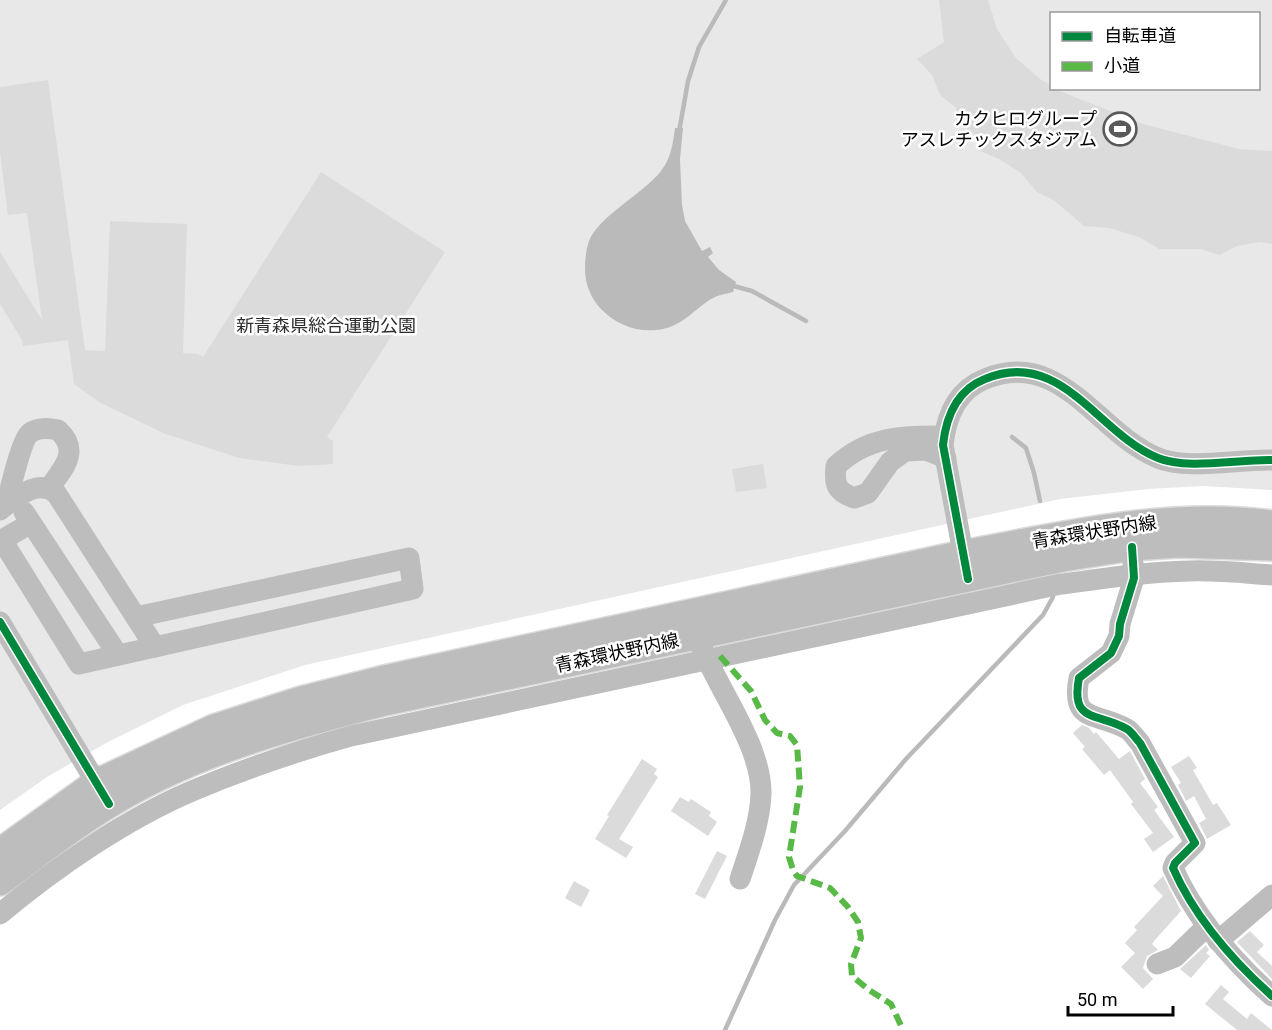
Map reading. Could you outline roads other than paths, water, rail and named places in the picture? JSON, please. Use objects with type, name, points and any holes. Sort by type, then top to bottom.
[{"type":"main road","name":"青森環状野内線","points":[[0,852],[214,728],[301,700],[380,680],[582,649],[699,636],[1128,524],[1191,519],[1272,524]]},
{"type":"main road","name":"青森環状野内線","points":[[965,566],[1063,558],[1132,547],[1178,544],[1272,547]]},
{"type":"main road","name":"青森環状野内線","points":[[0,882],[102,793]]},
{"type":"street","points":[[965,566],[943,445],[945,426],[952,408],[975,383],[992,376],[1012,372],[1046,377],[1063,386],[1139,449],[1160,460],[1181,463],[1272,460]]},
{"type":"street","points":[[7,505],[24,441],[33,430],[58,430],[68,442],[69,456],[66,465],[49,488]]},
{"type":"street","points":[[944,436],[884,439],[865,446],[846,456],[836,466],[834,482],[842,493],[854,498],[868,493],[890,462],[905,451],[926,450],[946,459]]},
{"type":"street","points":[[853,454],[867,456],[874,468],[875,485]]},
{"type":"street","points":[[7,505],[30,490],[41,487],[49,488],[56,493],[155,647]]},
{"type":"street","points":[[7,505],[31,523],[118,655]]},
{"type":"street","points":[[31,523],[2,540],[79,664],[413,589],[409,558],[136,617]]},
{"type":"street","points":[[1132,547],[1134,574],[1120,624],[1119,636],[1111,653],[1079,678],[1076,693],[1078,705],[1088,714],[1129,730],[1140,743],[1196,843],[1175,863],[1173,868],[1184,895],[1240,967],[1272,996]]},
{"type":"street","points":[[0,914],[76,858],[131,822],[190,792],[249,768],[351,736],[699,636],[1134,574],[1231,571],[1272,575]]},
{"type":"street","points":[[0,622],[102,793]]},
{"type":"street","points":[[699,636],[744,731],[758,771],[761,793],[753,837],[740,879]]},
{"type":"street","points":[[1157,964],[1175,957],[1272,895]]},
{"type":"waterway","points":[[679,132],[688,81],[699,47],[726,0]]},
{"type":"waterway","points":[[730,285],[752,291],[806,321]]},
{"type":"waterway","points":[[1012,437],[1026,448],[1040,501]]},
{"type":"waterway","points":[[725,1030],[775,920],[794,885],[845,831],[906,759],[1043,615],[1053,597]]},
{"type":"place","name":"カクヒログループ アスレチックスタジアム","points":[[1120,129]]},
{"type":"park label","name":"新青森県総合運動公園","points":[[326,326]]}]
